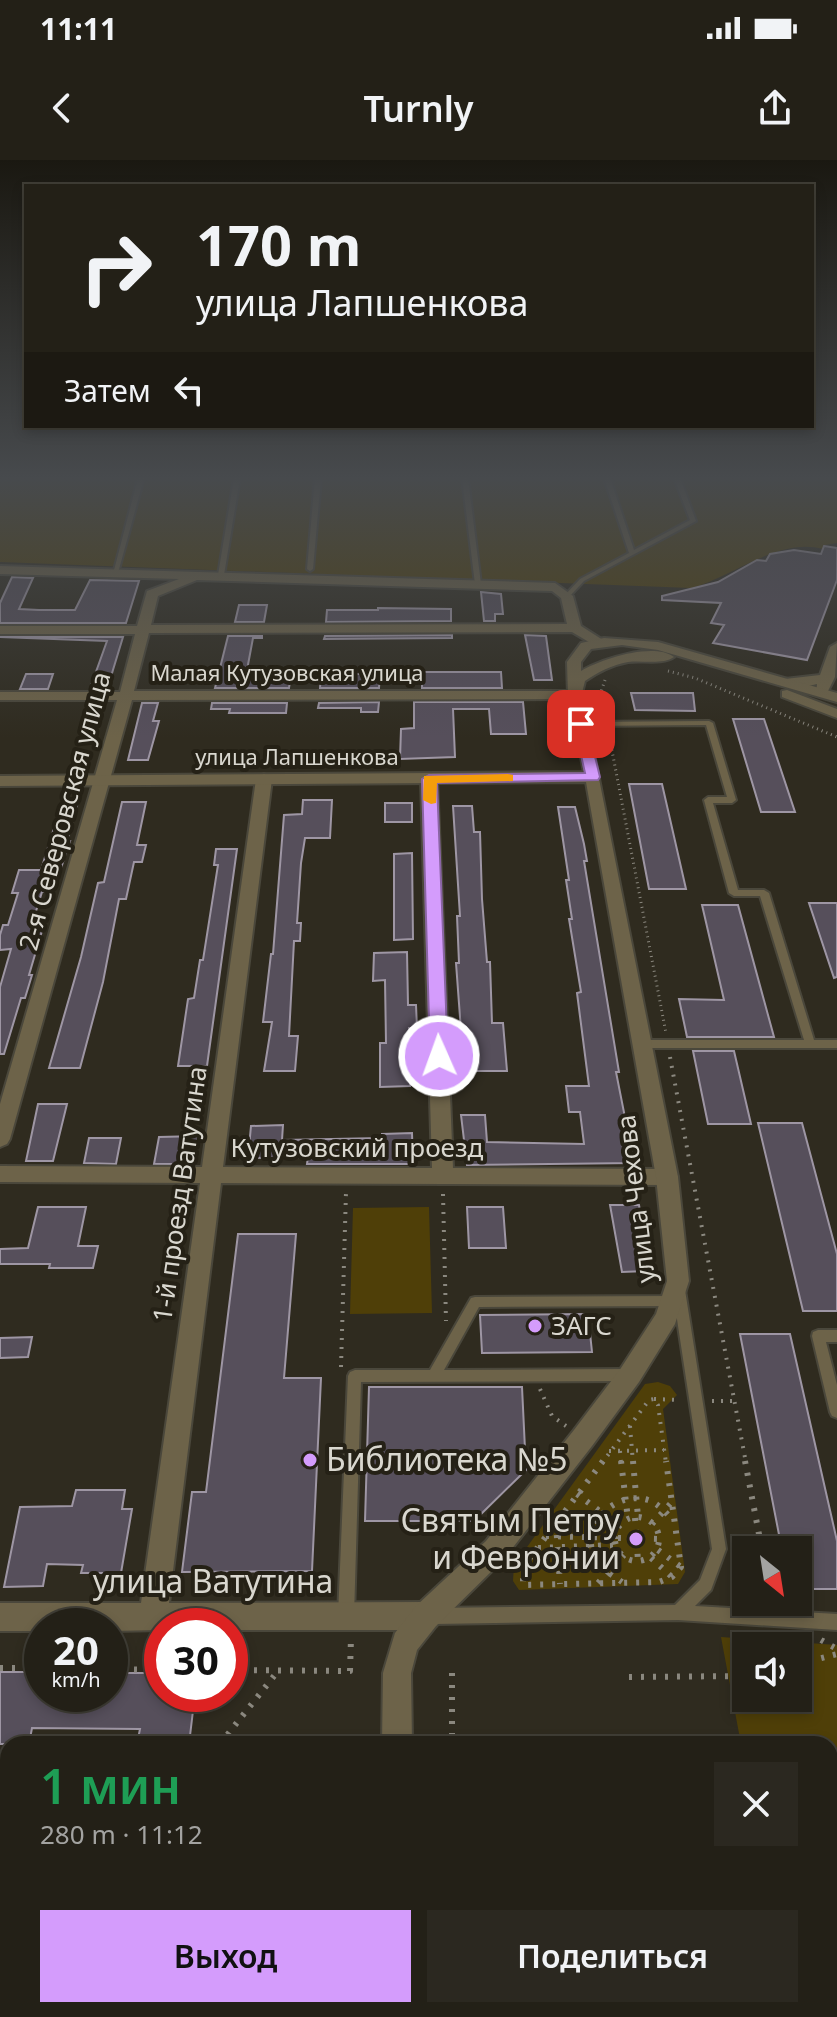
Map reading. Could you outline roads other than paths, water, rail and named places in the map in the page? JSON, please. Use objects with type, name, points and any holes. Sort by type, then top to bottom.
[{"type":"street","points":[[0,570],[555,587],[567,596],[575,628]]},
{"type":"street","name":"2-я Северовская улица","points":[[0,1139],[104,780],[152,594],[201,575]]},
{"type":"street","points":[[0,630],[575,628],[599,642],[645,643],[790,682],[837,698]]},
{"type":"street","name":"улица Чехова","points":[[397,1736],[397,1673],[405,1643],[426,1616],[495,1550],[583,1438],[630,1375],[676,1291],[667,1177],[575,695],[574,662],[586,646],[599,642]]},
{"type":"street","points":[[807,702],[821,692],[837,649]]},
{"type":"street","points":[[575,695],[578,679],[597,665],[626,658],[662,656],[729,666]]},
{"type":"street","points":[[693,660],[837,714]]},
{"type":"street","points":[[790,682],[804,683],[828,677]]},
{"type":"street","name":"Малая Кутузовская улица","points":[[0,696],[575,695]]},
{"type":"street","name":"улица Лапшенкова","points":[[0,781],[593,777]]},
{"type":"street","name":"1-й проезд Ватутина","points":[[154,1608],[264,779]]},
{"type":"street","points":[[429,779],[443,1176]]},
{"type":"street","name":"Кутузовский проезд","points":[[0,1174],[667,1177]]},
{"type":"street","name":"улица Ватутина","points":[[248,1617],[426,1616]]},
{"type":"street","name":"улица Ватутина","points":[[0,1617],[144,1617]]},
{"type":"lane","points":[[115,573],[117,565]]},
{"type":"lane","points":[[221,575],[223,565]]},
{"type":"lane","points":[[310,565],[310,569]]},
{"type":"lane","points":[[476,565],[478,584]]},
{"type":"lane","points":[[567,596],[582,580],[610,565]]},
{"type":"lane","points":[[581,724],[709,723],[732,800],[708,800],[734,893],[764,893],[810,1044]]},
{"type":"lane","points":[[641,1044],[837,1044]]},
{"type":"lane","points":[[434,1376],[475,1302],[676,1291],[719,1549],[706,1585],[678,1612]]},
{"type":"lane","points":[[837,1336],[818,1336],[837,1412]]},
{"type":"lane","points":[[346,1616],[355,1376],[630,1375]]},
{"type":"lane","points":[[426,1616],[678,1612],[837,1622]]},
{"type":"place","name":"ЗАГС","points":[[535,1326]]},
{"type":"place","name":"Библиотека №5","points":[[310,1460]]},
{"type":"place","name":"Святым Петру и Февронии","points":[[636,1539]]}]
